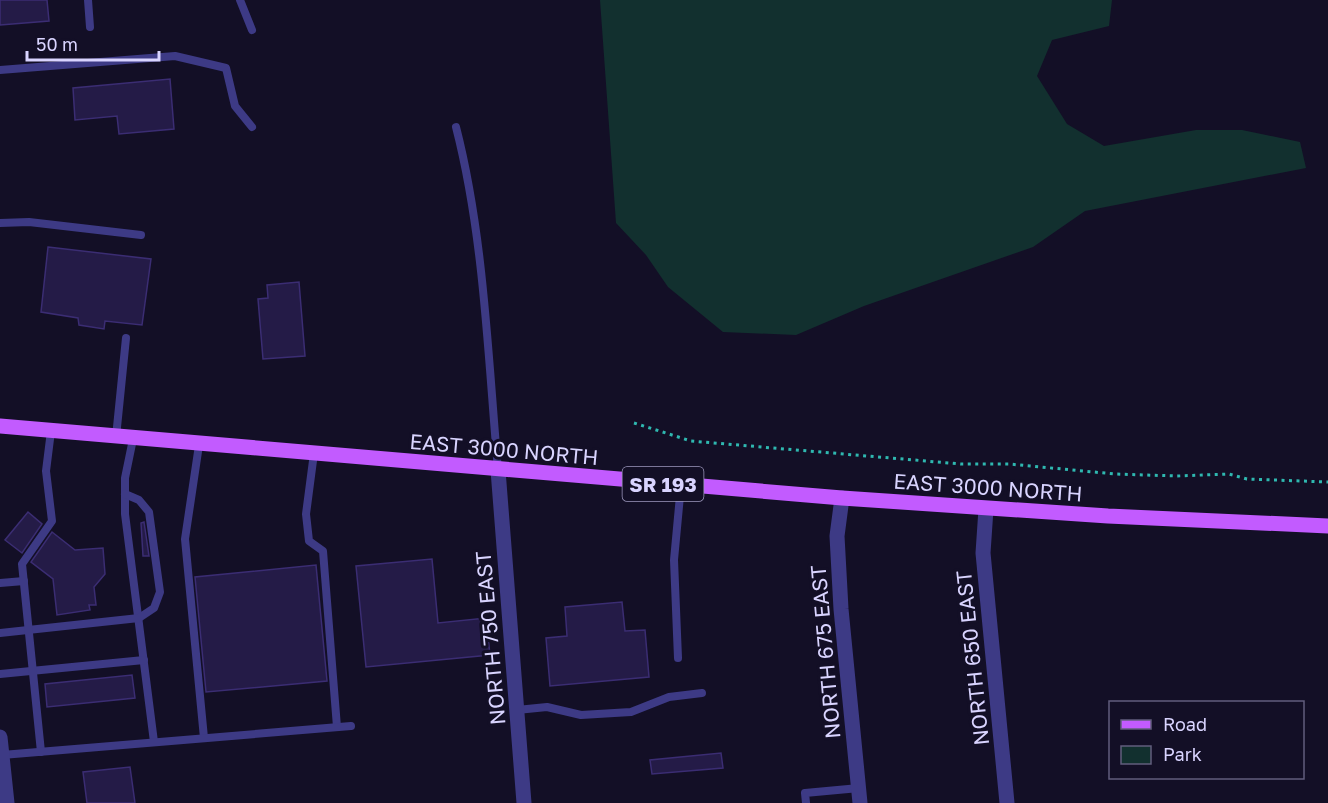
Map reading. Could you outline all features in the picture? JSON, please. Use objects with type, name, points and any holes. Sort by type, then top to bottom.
[{"type":"main road","name":"EAST 3000 NORTH","points":[[0,426],[842,498],[1230,523],[1328,526]]},
{"type":"street","name":"NORTH 750 EAST","points":[[498,470],[524,803]]},
{"type":"street","name":"NORTH 675 EAST","points":[[842,498],[837,536],[840,599],[859,796]]},
{"type":"street","name":"NORTH 650 EAST","points":[[986,508],[983,553],[1007,803]]},
{"type":"street","points":[[0,737],[7,803]]},
{"type":"lane","points":[[88,0],[90,27]]},
{"type":"lane","points":[[240,0],[252,30]]},
{"type":"lane","points":[[0,70],[175,56],[226,68],[235,106],[252,127]]},
{"type":"lane","points":[[456,127],[467,170],[478,248],[498,470]]},
{"type":"lane","points":[[0,223],[29,222],[141,235]]},
{"type":"lane","points":[[116,437],[126,338]]},
{"type":"lane","points":[[41,752],[22,564],[52,521],[46,471],[51,431]]},
{"type":"lane","points":[[133,439],[125,478],[125,514],[154,742]]},
{"type":"lane","points":[[199,444],[185,539],[204,738]]},
{"type":"lane","points":[[314,453],[306,514],[309,541],[322,551],[337,727]]},
{"type":"lane","points":[[678,658],[674,560],[681,485]]},
{"type":"lane","points":[[0,633],[139,618],[154,608],[160,592],[149,512],[139,500],[125,494]]},
{"type":"lane","points":[[0,583],[24,581]]},
{"type":"lane","points":[[0,674],[144,660]]},
{"type":"lane","points":[[517,710],[547,707],[581,715],[631,712],[669,697],[702,693]]},
{"type":"lane","points":[[2,754],[351,726]]},
{"type":"lane","points":[[806,803],[805,793],[859,796]]},
{"type":"path","points":[[634,423],[691,441],[961,464],[1010,464],[1115,474],[1177,476],[1228,474],[1247,479],[1328,482]]},
{"type":"green space","points":[[600,0],[1112,0],[1109,26],[1052,40],[1037,76],[1067,124],[1104,146],[1196,130],[1242,130],[1300,142],[1306,168],[1085,211],[1033,247],[864,306],[796,335],[723,332],[668,287],[646,255],[616,223]]},
{"type":"building","points":[[0,0],[47,0],[49,21],[0,25]]},
{"type":"building","points":[[170,79],[174,129],[119,134],[117,116],[75,120],[73,88]]},
{"type":"building","points":[[48,247],[151,259],[142,325],[105,321],[104,329],[79,325],[78,318],[41,312]]},
{"type":"building","points":[[299,282],[305,356],[263,359],[258,299],[268,298],[267,285]]},
{"type":"building","points":[[28,512],[42,524],[22,553],[5,540]]},
{"type":"building","points":[[144,522],[149,556],[143,556],[141,523]]},
{"type":"building","points":[[52,532],[75,550],[103,548],[105,574],[94,587],[96,605],[89,605],[90,610],[57,615],[53,579],[31,562]]},
{"type":"building","points":[[432,559],[438,623],[486,618],[490,655],[366,667],[356,566]]},
{"type":"building","points":[[316,565],[327,681],[206,692],[195,577]]},
{"type":"building","points":[[622,602],[625,631],[645,630],[649,677],[550,686],[546,638],[567,636],[565,607]]},
{"type":"building","points":[[132,675],[135,698],[47,707],[45,684]]},
{"type":"building","points":[[721,753],[723,768],[652,774],[650,760]]},
{"type":"building","points":[[130,767],[135,803],[87,803],[83,772]]}]
